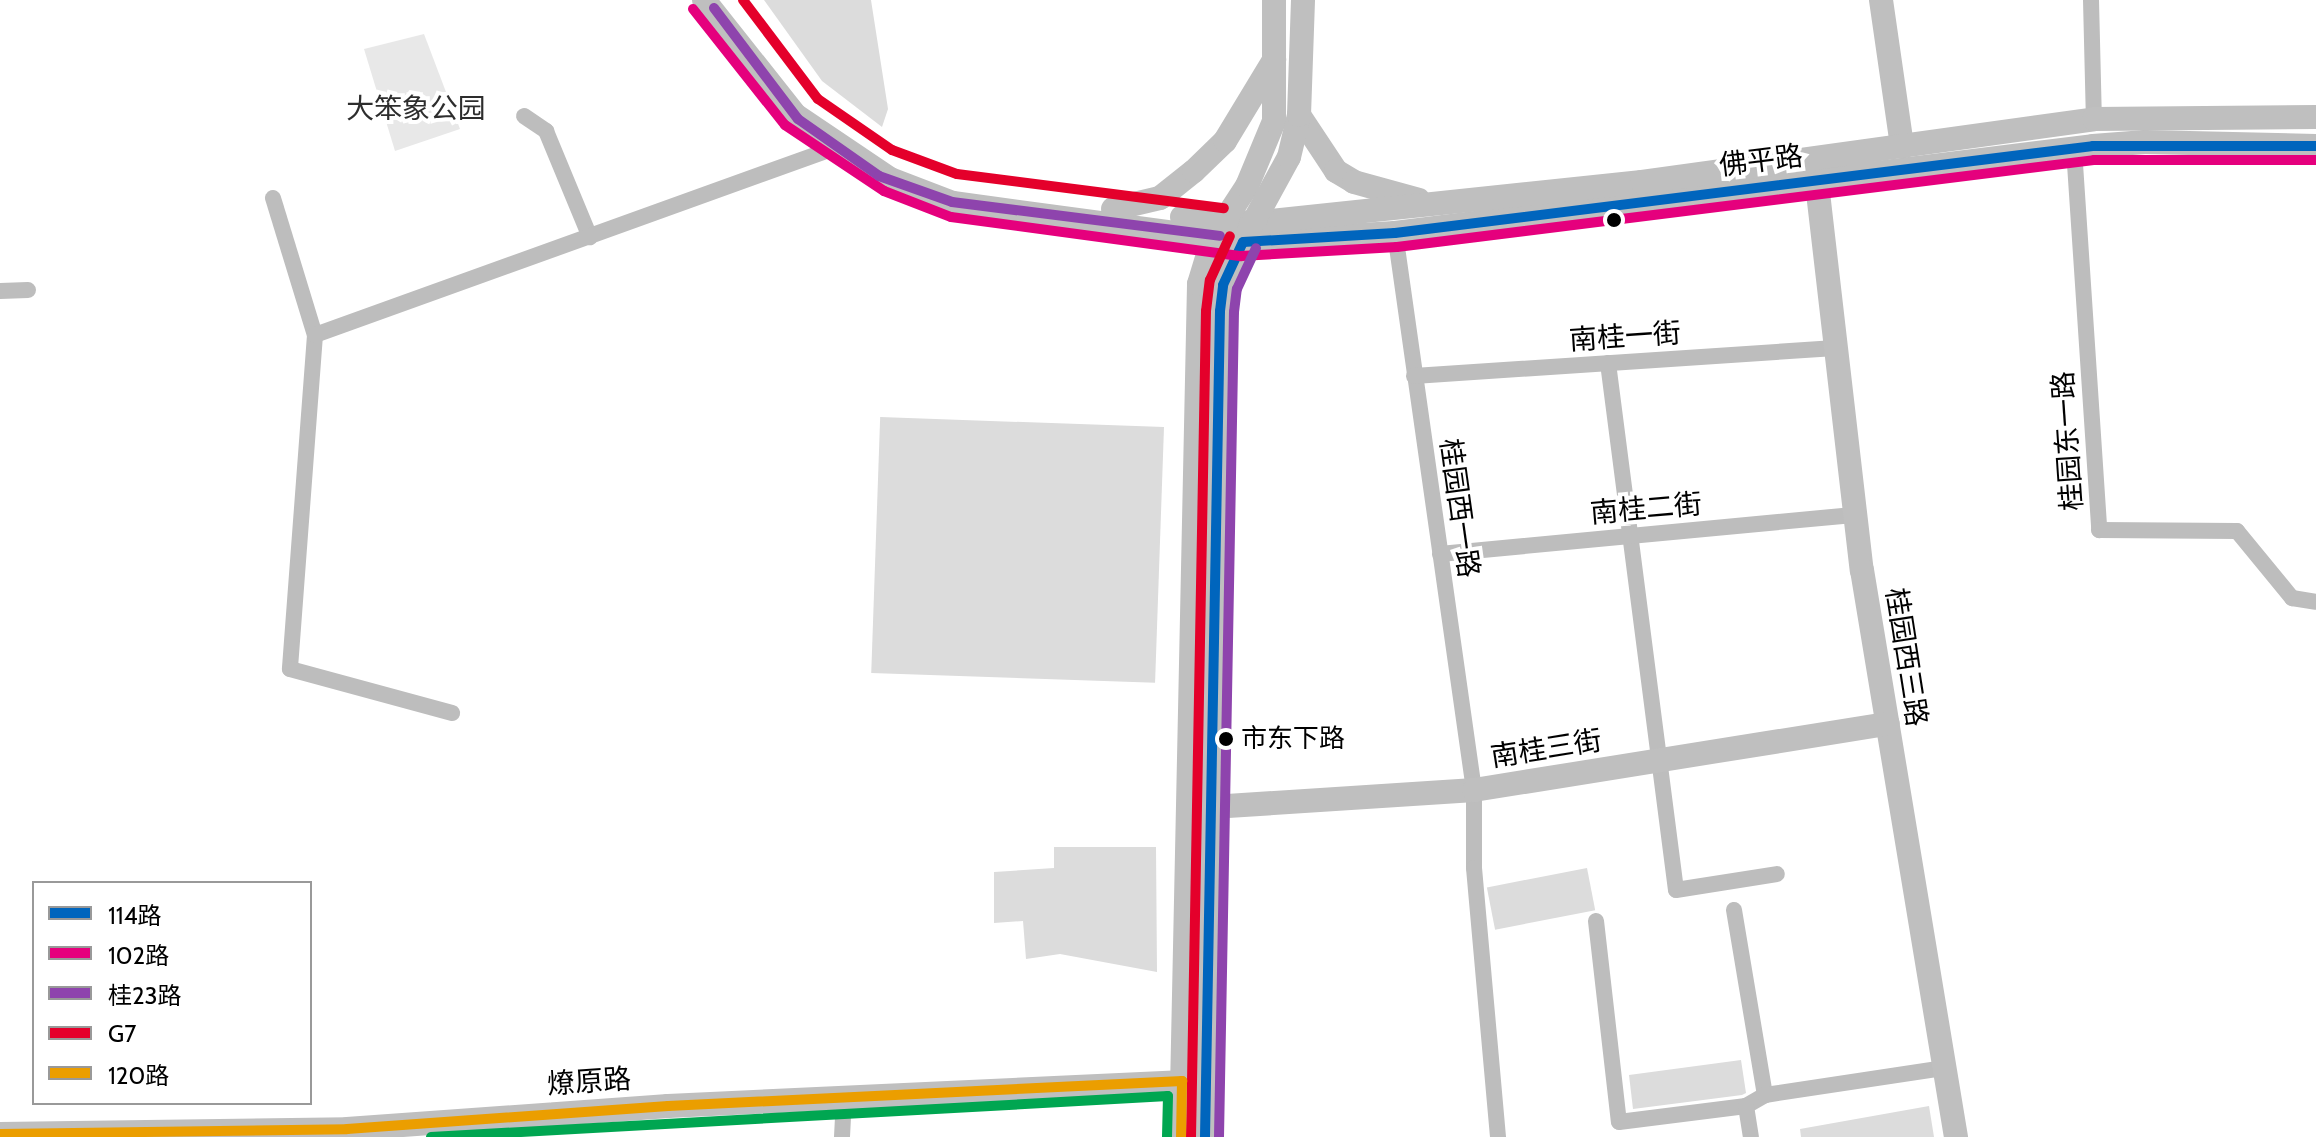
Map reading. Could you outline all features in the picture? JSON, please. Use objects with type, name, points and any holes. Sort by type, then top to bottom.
[{"type":"main road","points":[[704,0],[795,115],[890,179],[953,203],[1218,230]]},
{"type":"main road","points":[[725,0],[808,109],[885,163],[954,188],[1113,209],[1218,230]]},
{"type":"main road","points":[[1205,1137],[1194,1081],[1197,309],[1218,230],[1247,186],[1274,121],[1274,0]]},
{"type":"main road","points":[[1181,1137],[1194,1081],[1212,807],[1220,311],[1223,285],[1247,232],[1289,157],[1299,115],[1303,0]]},
{"type":"main road","points":[[1881,0],[1902,146]]},
{"type":"main road","points":[[1113,209],[1160,198],[1194,171],[1225,141],[1274,60]]},
{"type":"main road","points":[[1299,115],[1336,171],[1354,182],[1433,204]]},
{"type":"main road","name":"佛平路","points":[[1247,232],[1433,204],[2094,119],[2316,117]]},
{"type":"main road","name":"佛平路","points":[[1218,230],[1395,233],[2145,142],[2316,146]]},
{"type":"main road","name":"桂园西三路","points":[[1817,184],[1839,348],[1856,515],[1956,1137]]},
{"type":"main road","name":"南桂三街","points":[[1212,807],[1474,790],[1888,724]]},
{"type":"main road","name":"燎原路","points":[[0,1134],[446,1130],[844,1097],[1194,1081]]},
{"type":"street","points":[[2091,0],[2094,119]]},
{"type":"street","points":[[524,116],[546,131],[590,237]]},
{"type":"street","points":[[315,335],[840,146]]},
{"type":"street","name":"桂园东一路","points":[[2074,149],[2099,530],[2237,531],[2292,598],[2316,602]]},
{"type":"street","points":[[273,198],[315,335],[290,669],[452,713]]},
{"type":"street","name":"桂园西一路","points":[[1395,233],[1474,790],[1474,868],[1498,1137]]},
{"type":"street","points":[[0,291],[28,290]]},
{"type":"street","name":"南桂一街","points":[[1414,376],[1839,348]]},
{"type":"street","points":[[1608,363],[1676,890],[1777,874]]},
{"type":"street","name":"南桂二街","points":[[1440,554],[1856,515]]},
{"type":"street","points":[[1734,910],[1765,1095]]},
{"type":"street","points":[[1596,921],[1619,1122],[1746,1106],[1765,1095],[1943,1068]]},
{"type":"street","points":[[842,1137],[844,1097]]},
{"type":"street","points":[[1746,1106],[1751,1137]]},
{"type":"green space","name":"大笨象公园","points":[[424,34],[460,129],[395,151],[364,49]]},
{"type":"building","points":[[764,0],[871,0],[888,109],[882,127],[822,81]]},
{"type":"building","points":[[880,417],[1164,427],[1155,683],[871,673]]},
{"type":"building","points":[[1054,847],[1156,847],[1157,972],[1060,954],[1026,959],[1023,921],[994,923],[994,872],[1054,868]]},
{"type":"building","points":[[1587,868],[1595,910],[1495,930],[1487,887]]},
{"type":"building","points":[[1741,1060],[1746,1093],[1742,1095],[1633,1109],[1629,1075]]},
{"type":"building","points":[[1929,1106],[1934,1137],[1801,1137],[1800,1129]]},
{"type":"transit line","name":"G7","points":[[743,0],[818,99],[892,150],[957,174],[1224,208]]},
{"type":"transit line","name":"桂23路","points":[[714,8],[798,119],[879,176],[952,202],[1220,236]]},
{"type":"transit line","name":"102路","points":[[693,9],[785,125],[884,191],[951,217],[1241,256],[1397,247],[2094,160],[2316,160]]},
{"type":"transit line","name":"114路","points":[[1205,1137],[1220,311],[1223,285],[1243,242],[1395,233],[2093,146],[2316,146]]},
{"type":"transit line","name":"G7","points":[[1191,1137],[1206,311],[1210,280],[1230,236]]},
{"type":"transit line","name":"桂23路","points":[[1219,1137],[1234,312],[1237,289],[1256,248]]},
{"type":"transit line","name":"120路","points":[[0,1134],[347,1129],[668,1106],[1182,1081],[1181,1137]]},
{"type":"transit line","points":[[431,1137],[1168,1096],[1167,1137]]},
{"type":"place","name":"市东下路","points":[[1226,739]]}]
